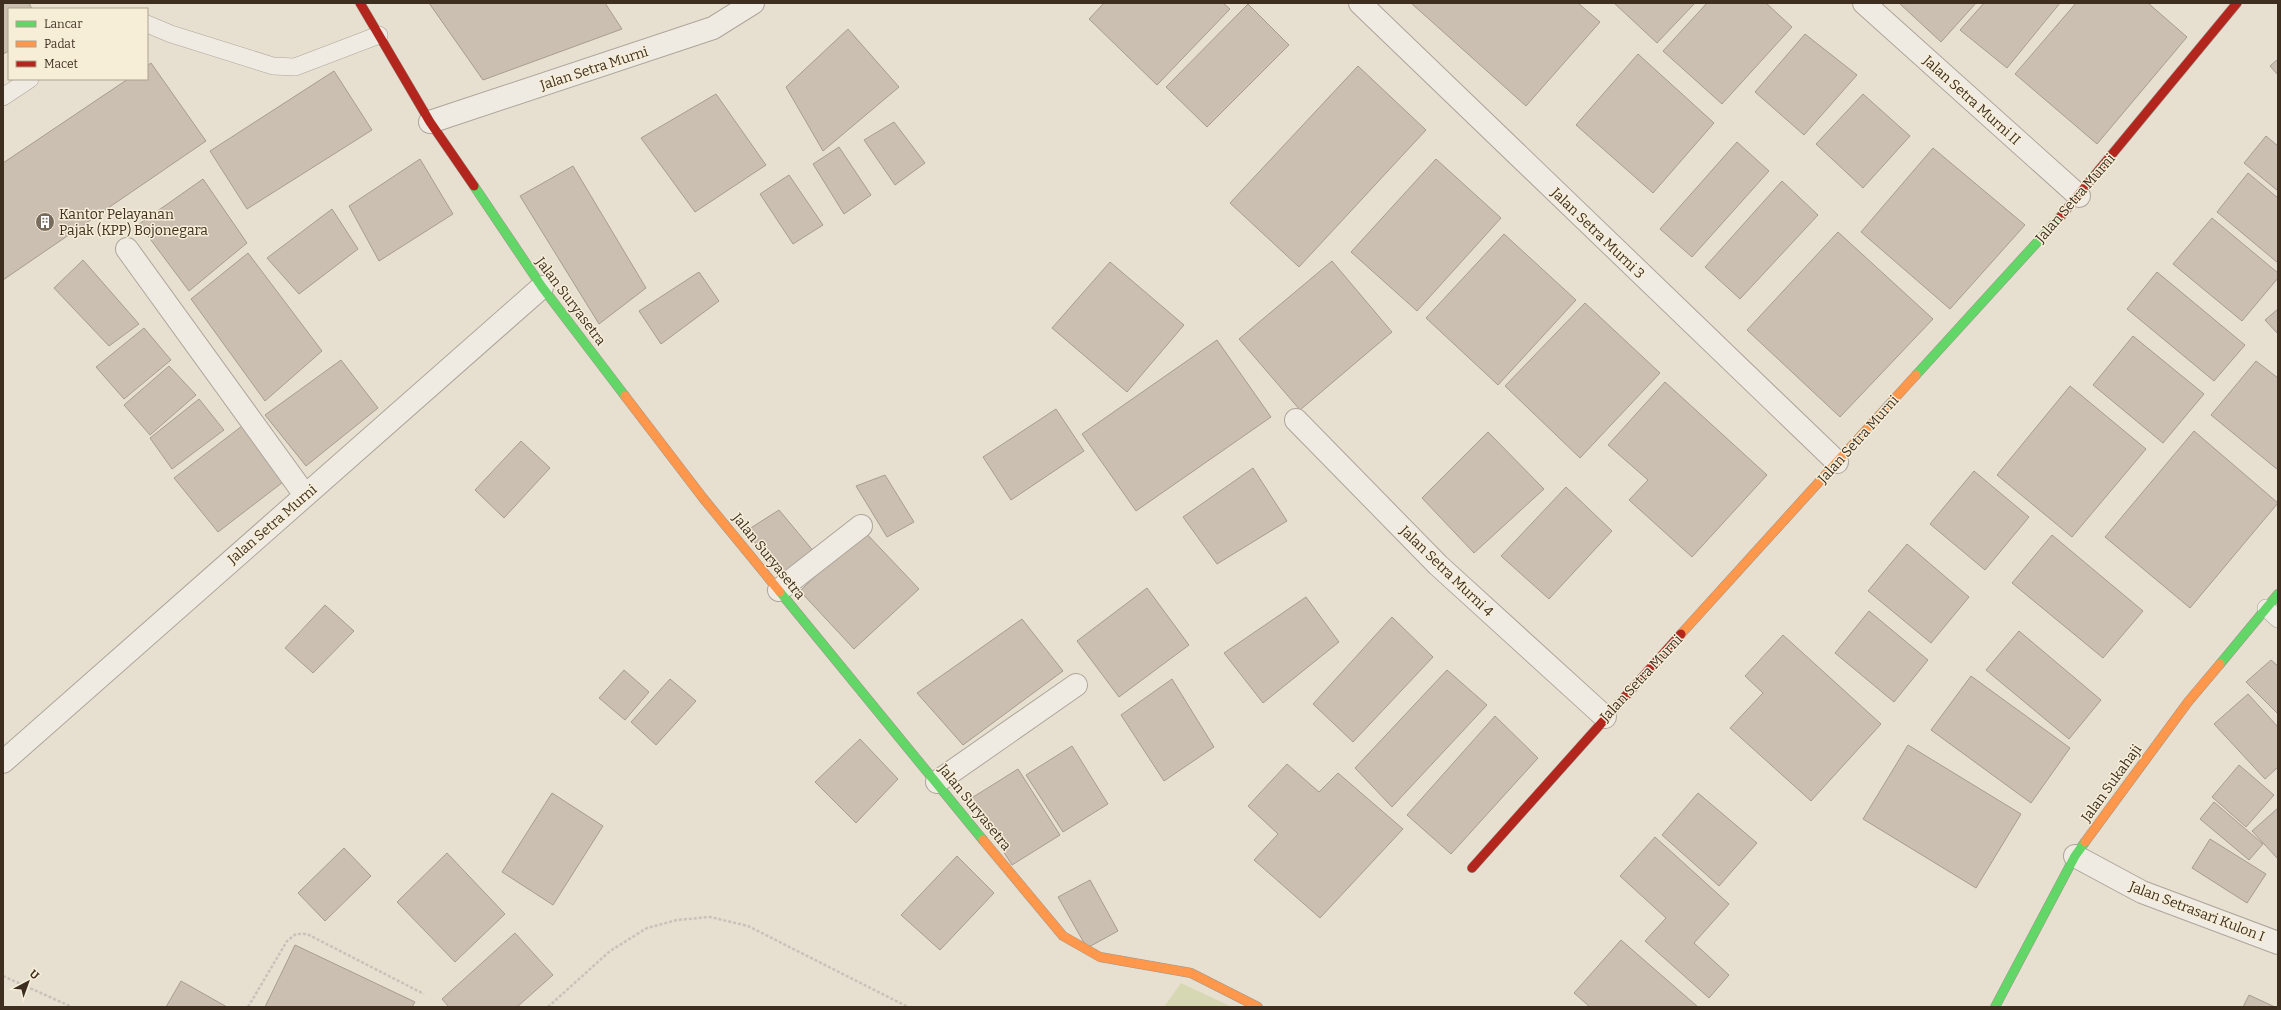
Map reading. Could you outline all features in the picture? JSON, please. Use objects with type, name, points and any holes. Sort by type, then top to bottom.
[{"type":"street","name":"Jalan Suryasetra","points":[[360,3],[430,122],[542,288],[703,498],[937,782],[1028,896],[1063,936],[1100,957],[1191,973],[1258,1007]]},
{"type":"street","name":"Jalan Setra Murni","points":[[430,122],[713,28],[753,3]]},
{"type":"street","name":"Jalan Setra Murni 3","points":[[1360,3],[1837,462]]},
{"type":"street","name":"Jalan Setra Murni II","points":[[1864,3],[2079,196]]},
{"type":"street","name":"Jalan Setra Murni","points":[[1472,868],[1605,717],[2079,196],[2237,3]]},
{"type":"street","points":[[127,249],[305,495]]},
{"type":"street","name":"Jalan Setra Murni","points":[[3,762],[542,288]]},
{"type":"street","name":"Jalan Setra Murni 4","points":[[1296,420],[1438,565],[1605,717]]},
{"type":"street","points":[[779,590],[861,526]]},
{"type":"street","name":"Jalan Sukahaji","points":[[1995,1007],[2074,856],[2188,702],[2272,614],[2278,594]]},
{"type":"street","points":[[937,782],[1076,684]]},
{"type":"street","name":"Jalan Setrasari Kulon I","points":[[2074,856],[2142,892],[2278,943]]},
{"type":"lane","points":[[148,24],[171,34],[273,66],[295,67],[379,34]]},
{"type":"lane","points":[[3,97],[28,80]]},
{"type":"path","points":[[548,1007],[610,951],[647,928],[677,920],[710,918],[748,926],[908,1007]]},
{"type":"path","points":[[248,1007],[290,937],[300,934],[307,934],[424,994]]},
{"type":"path","points":[[3,976],[72,1007]]},
{"type":"green space","points":[[1181,983],[1232,1007],[1164,1007]]},
{"type":"building","points":[[3,3],[29,3],[32,8],[8,8],[8,52],[3,54]]},
{"type":"building","points":[[429,3],[605,3],[622,29],[483,80]]},
{"type":"building","points":[[1104,3],[1223,3],[1230,9],[1157,85],[1089,19]]},
{"type":"building","points":[[1411,3],[1578,3],[1600,22],[1526,106]]},
{"type":"building","points":[[1614,3],[1695,3],[1657,43]]},
{"type":"building","points":[[1707,3],[1766,3],[1792,27],[1722,104],[1663,51]]},
{"type":"building","points":[[1899,3],[1976,3],[1941,42]]},
{"type":"building","points":[[1984,3],[2060,3],[2007,68],[1960,30]]},
{"type":"building","points":[[2076,3],[2148,3],[2187,37],[2097,144],[2015,74]]},
{"type":"building","points":[[1248,4],[1289,45],[1207,127],[1166,87]]},
{"type":"building","points":[[848,29],[899,87],[823,151],[786,87]]},
{"type":"building","points":[[1805,34],[1857,75],[1804,135],[1755,92]]},
{"type":"building","points":[[1638,54],[1714,123],[1653,193],[1576,125]]},
{"type":"building","points":[[2278,59],[2278,75],[2270,66]]},
{"type":"building","name":"Kantor Pelayanan Pajak (KPP) Bojonegara","points":[[151,63],[206,141],[3,280],[3,163],[127,80],[148,80],[148,65]]},
{"type":"building","points":[[1358,66],[1426,130],[1299,267],[1230,203]]},
{"type":"building","points":[[334,71],[372,130],[247,209],[210,151]]},
{"type":"building","points":[[716,94],[766,165],[695,212],[641,138]]},
{"type":"building","points":[[1863,94],[1910,136],[1863,188],[1816,144]]},
{"type":"building","points":[[894,122],[925,163],[895,185],[864,140]]},
{"type":"building","points":[[2266,136],[2278,146],[2278,191],[2244,163]]},
{"type":"building","points":[[1737,142],[1769,171],[1692,257],[1660,229]]},
{"type":"building","points":[[839,147],[871,195],[844,214],[813,164]]},
{"type":"building","points":[[1933,148],[2025,225],[1950,309],[1861,232]]},
{"type":"building","points":[[420,159],[453,214],[379,261],[349,206]]},
{"type":"building","points":[[1436,159],[1501,218],[1417,311],[1351,252]]},
{"type":"building","points":[[573,166],[646,288],[599,324],[520,196]]},
{"type":"building","points":[[2248,173],[2278,198],[2278,263],[2217,212]]},
{"type":"building","points":[[789,175],[823,225],[793,244],[760,194]]},
{"type":"building","points":[[203,179],[247,243],[189,291],[139,224]]},
{"type":"building","points":[[1782,181],[1818,215],[1740,299],[1705,267]]},
{"type":"building","points":[[332,209],[358,249],[299,294],[267,258]]},
{"type":"building","points":[[2212,218],[2278,273],[2278,278],[2242,321],[2173,264]]},
{"type":"building","points":[[1838,232],[1933,319],[1840,417],[1747,330]]},
{"type":"building","points":[[1504,234],[1576,300],[1498,385],[1426,318]]},
{"type":"building","points":[[248,253],[322,351],[265,401],[191,299]]},
{"type":"building","points":[[83,260],[139,324],[109,346],[54,288]]},
{"type":"building","points":[[1332,261],[1392,332],[1300,410],[1239,339]]},
{"type":"building","points":[[1110,262],[1184,325],[1127,392],[1052,328]]},
{"type":"building","points":[[699,272],[719,301],[661,344],[639,311]]},
{"type":"building","points":[[2157,272],[2245,345],[2214,381],[2127,309]]},
{"type":"building","points":[[1585,303],[1660,373],[1580,458],[1505,386]]},
{"type":"building","points":[[2278,309],[2278,334],[2265,320]]},
{"type":"building","points":[[144,328],[171,360],[124,399],[96,367]]},
{"type":"building","points":[[2133,336],[2204,394],[2163,443],[2093,385]]},
{"type":"building","points":[[1217,340],[1271,417],[1136,511],[1082,434]]},
{"type":"building","points":[[341,360],[378,408],[306,466],[265,415]]},
{"type":"building","points":[[2256,361],[2278,378],[2278,470],[2211,415]]},
{"type":"building","points":[[169,366],[196,395],[150,435],[124,405]]},
{"type":"building","points":[[1665,382],[1767,475],[1692,557],[1629,500],[1648,480],[1608,445]]},
{"type":"building","points":[[2070,386],[2146,449],[2072,537],[1997,475]]},
{"type":"building","points":[[199,399],[224,430],[172,469],[150,438]]},
{"type":"building","points":[[1056,409],[1084,451],[1011,500],[983,457]]},
{"type":"building","points":[[242,426],[287,479],[218,532],[174,478]]},
{"type":"building","points":[[2194,431],[2278,503],[2190,608],[2105,537]]},
{"type":"building","points":[[1488,432],[1544,489],[1474,553],[1422,498]]},
{"type":"building","points":[[521,441],[550,468],[504,518],[475,490]]},
{"type":"building","points":[[1253,468],[1287,521],[1217,564],[1183,517]]},
{"type":"building","points":[[1974,471],[2029,517],[1985,570],[1930,524]]},
{"type":"building","points":[[885,475],[914,522],[887,537],[856,486]]},
{"type":"building","points":[[1566,487],[1612,531],[1549,599],[1501,556]]},
{"type":"building","points":[[779,510],[815,553],[782,577],[746,531]]},
{"type":"building","points":[[863,530],[919,589],[854,649],[800,591]]},
{"type":"building","points":[[2052,535],[2143,611],[2103,658],[2012,583]]},
{"type":"building","points":[[1907,544],[1969,597],[1931,643],[1868,591]]},
{"type":"building","points":[[1147,588],[1189,645],[1119,697],[1077,641]]},
{"type":"building","points":[[1306,597],[1339,642],[1263,703],[1224,653]]},
{"type":"building","points":[[325,605],[354,631],[313,673],[285,648]]},
{"type":"building","points":[[1869,611],[1928,660],[1894,702],[1835,653]]},
{"type":"building","points":[[1392,617],[1433,657],[1353,742],[1313,704]]},
{"type":"building","points":[[1022,619],[1063,671],[963,745],[917,693]]},
{"type":"building","points":[[2019,631],[2101,700],[2069,739],[1986,670]]},
{"type":"building","points":[[1783,635],[1881,724],[1811,801],[1730,728],[1763,693],[1745,676]]},
{"type":"building","points":[[2271,660],[2278,666],[2278,714],[2246,682]]},
{"type":"building","points":[[624,670],[649,692],[625,720],[599,698]]},
{"type":"building","points":[[1447,670],[1487,705],[1392,807],[1355,768]]},
{"type":"building","points":[[1971,676],[2070,748],[2031,803],[1931,730]]},
{"type":"building","points":[[670,679],[696,701],[656,745],[631,722]]},
{"type":"building","points":[[1172,679],[1214,747],[1164,781],[1121,715]]},
{"type":"building","points":[[2248,694],[2278,727],[2278,767],[2265,779],[2214,724]]},
{"type":"building","points":[[1495,716],[1538,758],[1451,854],[1407,815]]},
{"type":"building","points":[[860,739],[898,779],[856,823],[815,782]]},
{"type":"building","points":[[1908,745],[2021,814],[1976,888],[1863,819]]},
{"type":"building","points":[[1072,746],[1108,804],[1063,832],[1026,775]]},
{"type":"building","points":[[1287,764],[1319,792],[1338,773],[1403,829],[1320,918],[1254,860],[1278,834],[1248,806]]},
{"type":"building","points":[[2239,765],[2274,795],[2246,827],[2212,797]]},
{"type":"building","points":[[1018,769],[1060,835],[1012,865],[970,799]]},
{"type":"building","points":[[552,793],[603,826],[553,905],[502,872]]},
{"type":"building","points":[[1698,793],[1757,843],[1719,886],[1662,835]]},
{"type":"building","points":[[2214,802],[2263,844],[2249,860],[2200,819]]},
{"type":"building","points":[[2278,808],[2278,859],[2252,831]]},
{"type":"building","points":[[1655,837],[1729,904],[1694,943],[1729,975],[1709,998],[1645,941],[1666,918],[1620,876]]},
{"type":"building","points":[[2210,839],[2266,874],[2247,903],[2192,868]]},
{"type":"building","points":[[344,848],[371,876],[325,921],[298,893]]},
{"type":"building","points":[[447,853],[505,914],[455,962],[397,902]]},
{"type":"building","points":[[957,856],[994,893],[940,950],[901,915]]},
{"type":"building","points":[[1090,880],[1118,931],[1087,948],[1058,897]]},
{"type":"building","points":[[515,933],[553,975],[517,1007],[449,1007],[442,999]]},
{"type":"building","points":[[1621,940],[1698,1007],[1590,1007],[1574,993]]},
{"type":"building","points":[[295,945],[415,1002],[412,1007],[265,1007]]},
{"type":"building","points":[[181,981],[227,1007],[166,1007]]},
{"type":"building","points":[[2249,995],[2275,1007],[2243,1007]]},
{"type":"traffic: fast","points":[[474,186],[542,287],[625,396]]},
{"type":"traffic: fast","points":[[1916,375],[2061,216]]},
{"type":"traffic: fast","points":[[780,592],[983,840]]},
{"type":"traffic: fast","points":[[2220,664],[2278,594]]},
{"type":"traffic: fast","points":[[1995,1007],[2075,856],[2085,842]]},
{"type":"traffic: slow","points":[[1681,634],[1916,375]]},
{"type":"traffic: slow","points":[[625,396],[703,498],[780,592]]},
{"type":"traffic: slow","points":[[2085,842],[2188,702],[2220,664]]},
{"type":"traffic: slow","points":[[983,840],[1063,936],[1100,957],[1191,973],[1258,1007]]},
{"type":"traffic: jam","points":[[360,3],[430,122],[474,186]]},
{"type":"traffic: jam","points":[[2061,216],[2237,3]]},
{"type":"traffic: jam","points":[[1472,868],[1681,634]]},
{"type":"place","name":"Kantor Pelayanan Pajak (KPP) Bojonegara","points":[[45,222]]}]
